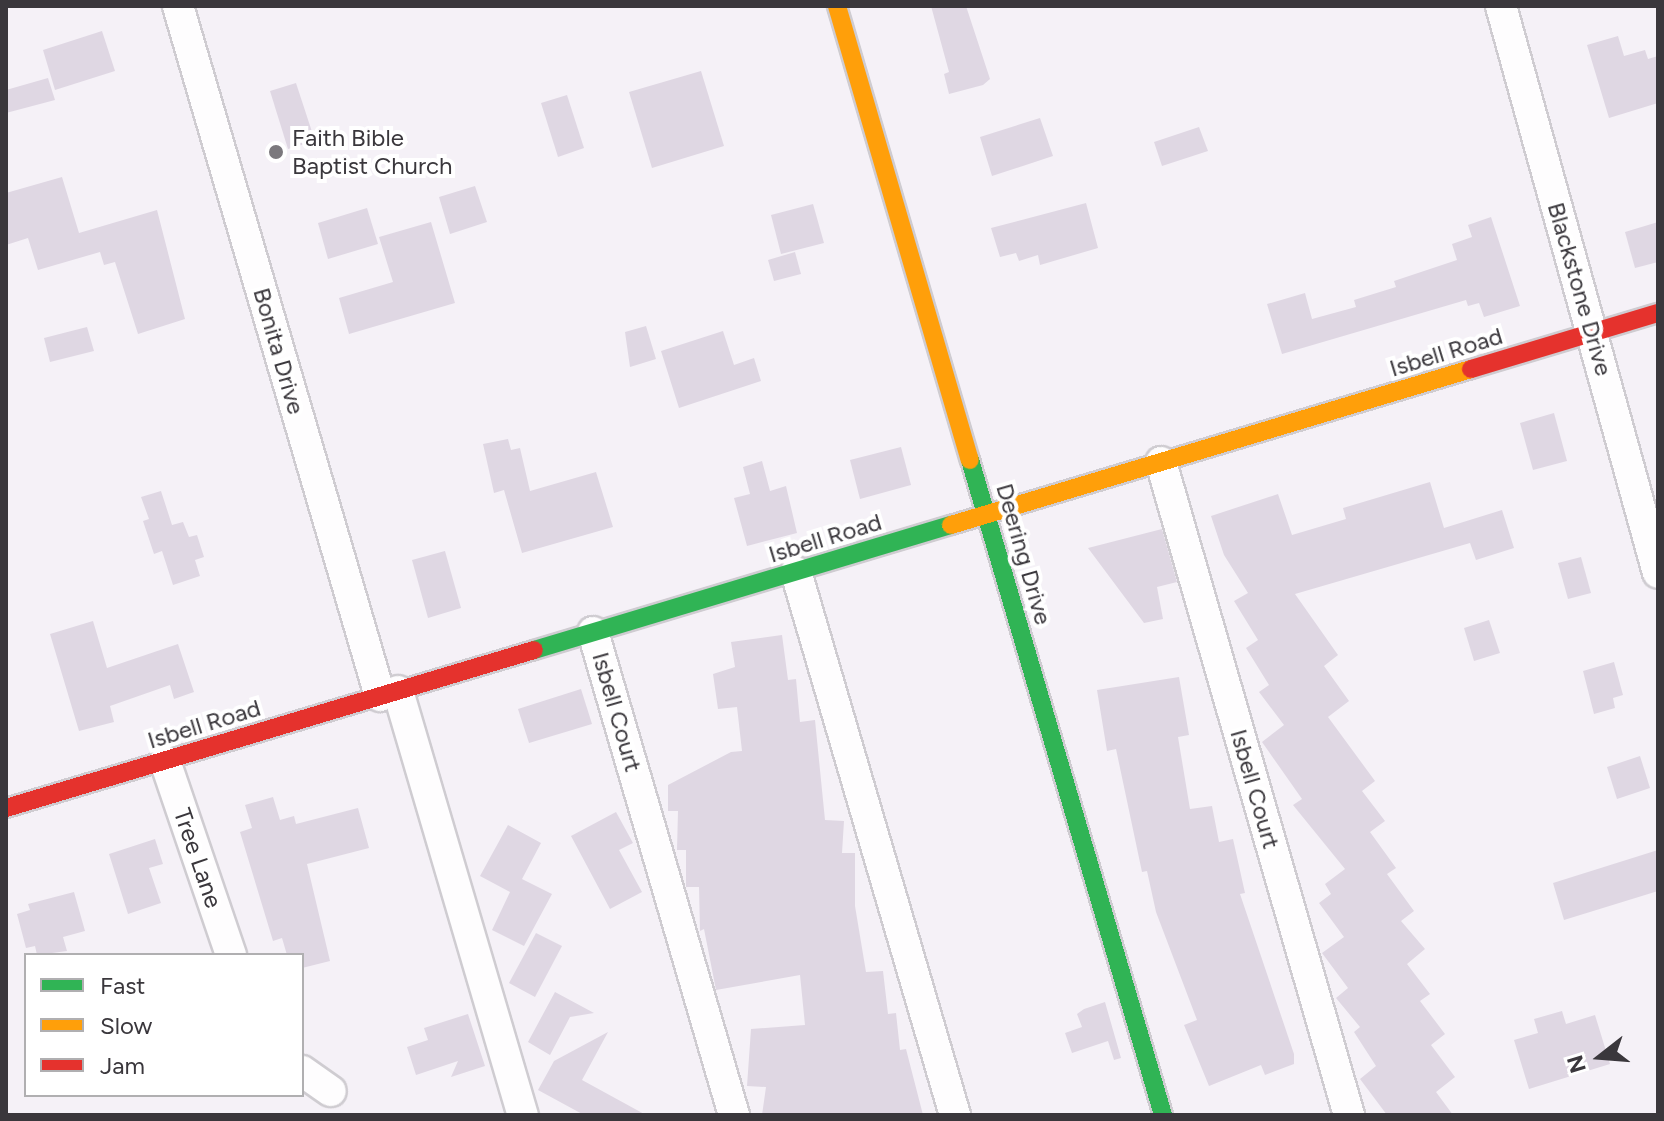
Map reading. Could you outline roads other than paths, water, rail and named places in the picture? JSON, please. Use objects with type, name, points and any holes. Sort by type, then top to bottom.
[{"type":"street","name":"Bonita Drive","points":[[178,6],[389,694]]},
{"type":"street","name":"Deering Drive","points":[[837,6],[1163,1115]]},
{"type":"street","name":"Blackstone Drive","points":[[1501,6],[1658,573]]},
{"type":"street","name":"Isbell Road","points":[[6,808],[1658,313]]},
{"type":"street","name":"Isbell Court","points":[[1161,462],[1349,1115]]},
{"type":"street","points":[[796,572],[955,1115]]},
{"type":"street","name":"Isbell Court","points":[[593,632],[734,1115]]},
{"type":"street","points":[[389,694],[523,1115]]},
{"type":"street","name":"Tree Lane","points":[[165,761],[230,953]]},
{"type":"street","points":[[304,1072],[331,1091]]},
{"type":"place","name":"Faith Bible Baptist Church","points":[[276,152]]}]
